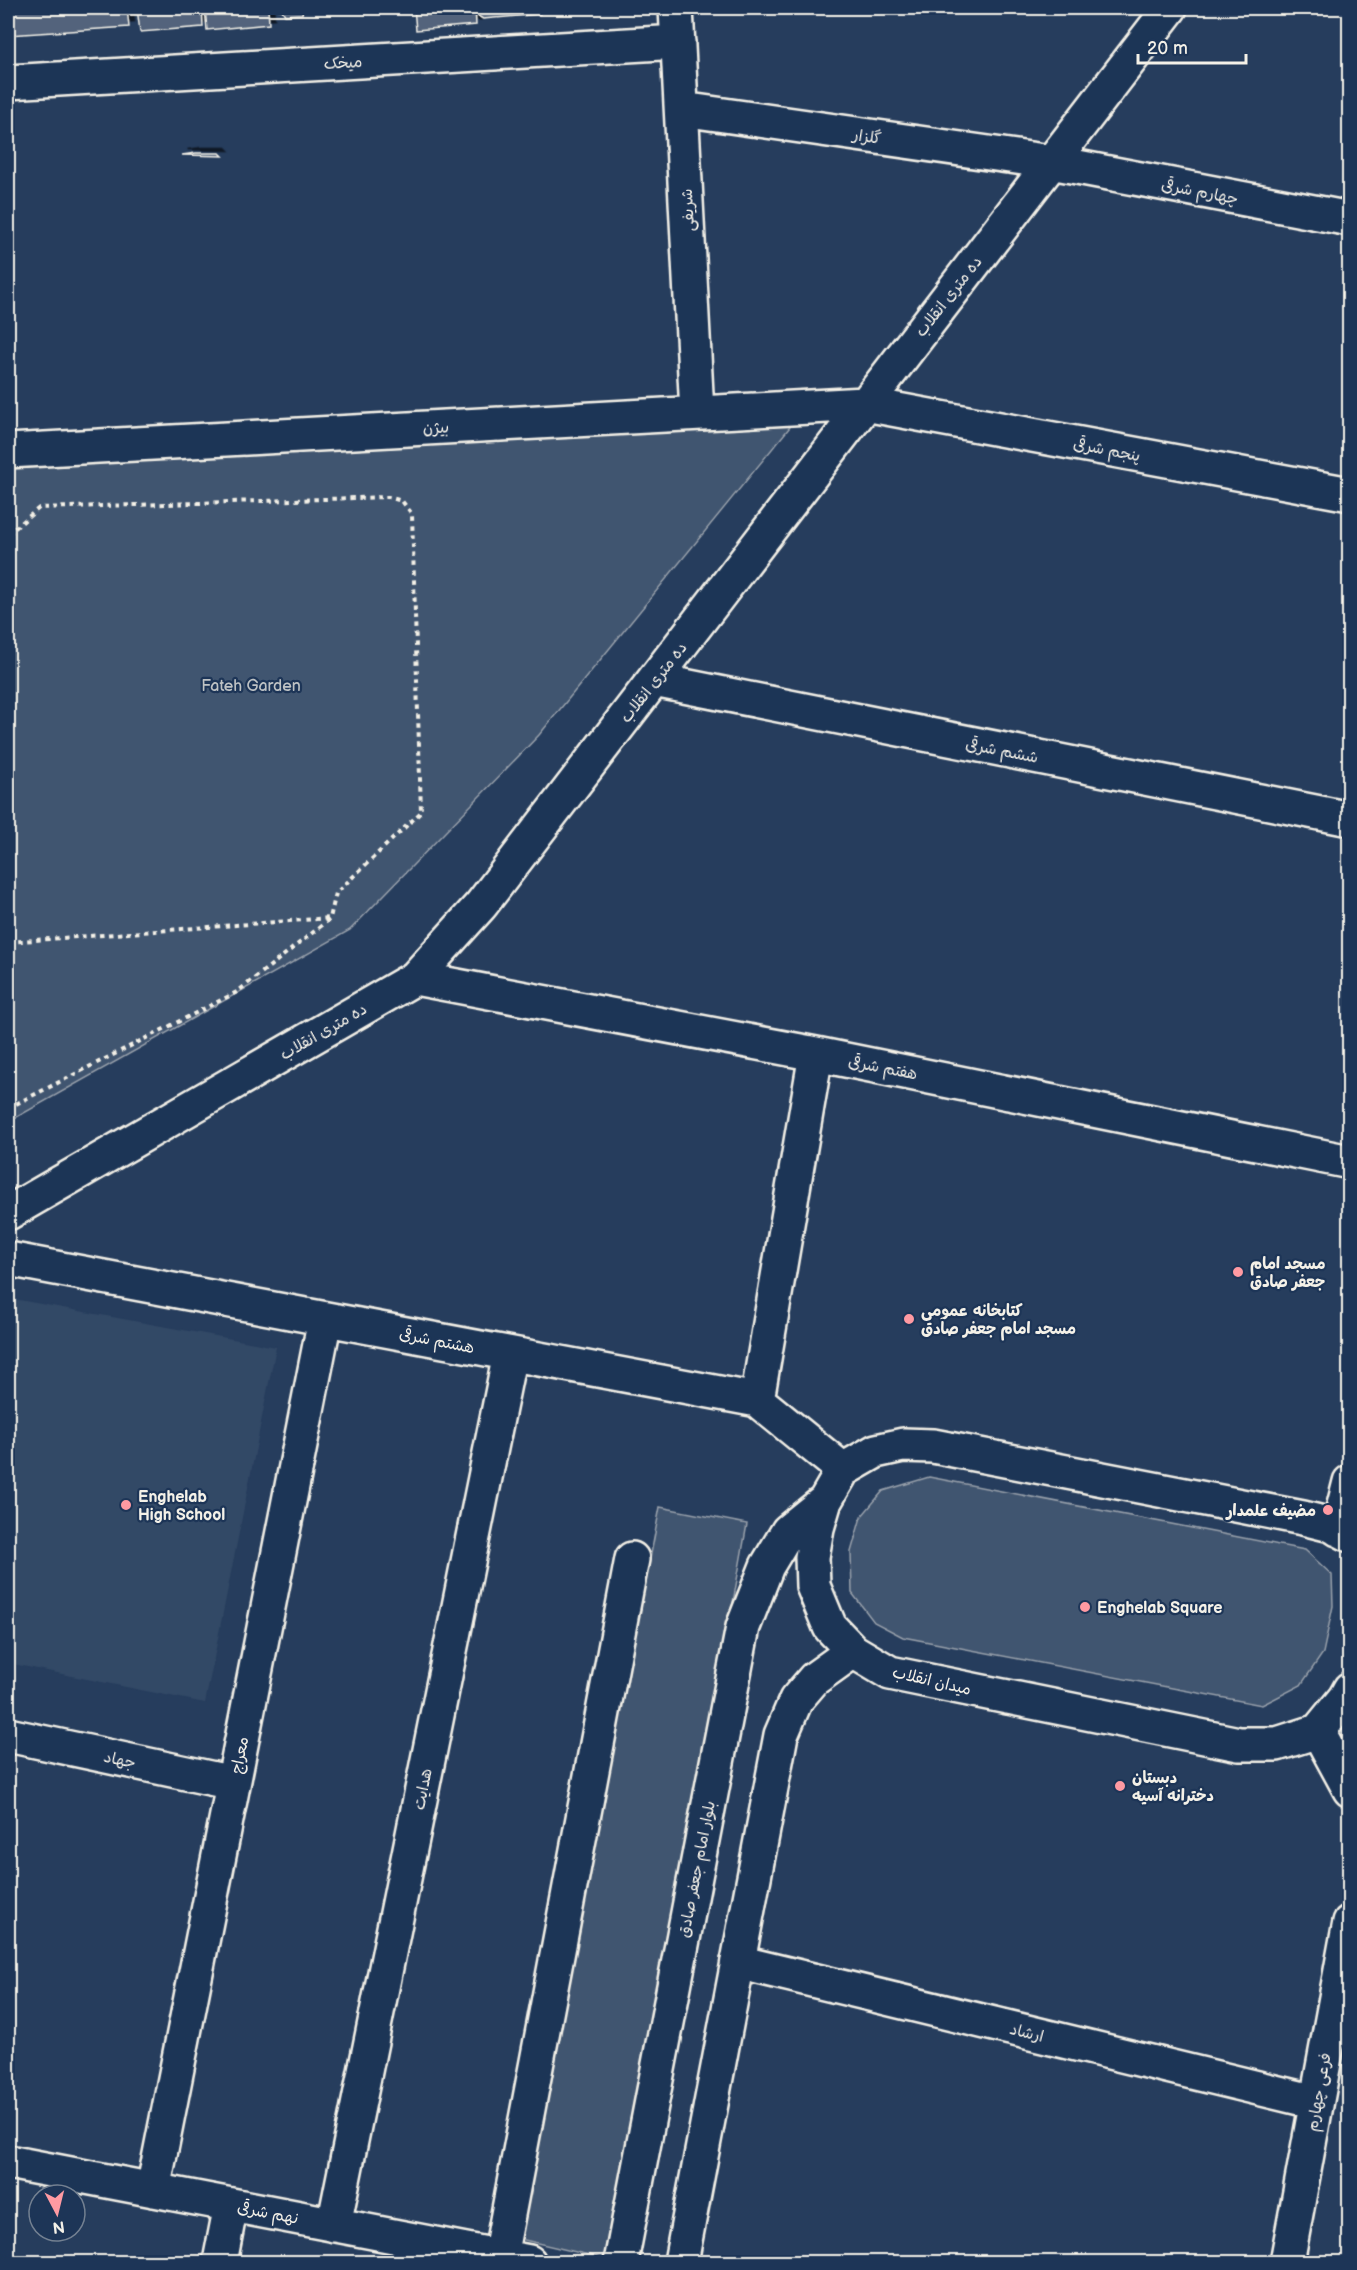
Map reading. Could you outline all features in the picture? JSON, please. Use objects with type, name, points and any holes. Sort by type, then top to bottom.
[{"type":"street","name":"شریفی","points":[[676,8],[697,413]]},
{"type":"street","name":"ده متری انقلاب","points":[[8,1213],[415,978],[481,905],[1170,8]]},
{"type":"street","name":"میخک","points":[[8,82],[678,42]]},
{"type":"street","name":"گلزار","points":[[682,109],[1051,162]]},
{"type":"street","name":"چهارم شرقی","points":[[1051,162],[1350,219]]},
{"type":"street","name":"بیژن","points":[[8,452],[865,404]]},
{"type":"street","name":"پنجم شرقی","points":[[865,404],[1350,494]]},
{"type":"street","name":"ششم شرقی","points":[[654,680],[1350,819]]},
{"type":"street","name":"هفتم شرقی","points":[[415,978],[816,1054],[1350,1162]]},
{"type":"street","points":[[757,1400],[816,1054]]},
{"type":"street","name":"هشتم شرقی","points":[[8,1259],[757,1400],[843,1470]]},
{"type":"street","name":"معراج","points":[[153,2190],[325,1319]]},
{"type":"street","name":"هدایت","points":[[334,2225],[510,1354]]},
{"type":"street","name":"میدان انقلاب","points":[[1317,1731],[1277,1744],[1239,1744],[890,1672],[853,1651],[830,1628],[813,1586],[812,1557],[825,1501],[843,1470],[876,1451],[903,1445],[933,1446],[1303,1518],[1344,1532]]},
{"type":"street","points":[[1344,1532],[1350,1482]]},
{"type":"street","name":"بلوار امام جعفر صادق","points":[[621,2262],[743,1627],[767,1566],[788,1531],[825,1501]]},
{"type":"street","points":[[514,2260],[632,1559]]},
{"type":"street","points":[[681,2262],[782,1735],[796,1700],[814,1679],[853,1651]]},
{"type":"street","points":[[1350,1689],[1317,1731],[1350,1790]]},
{"type":"street","name":"جهاد","points":[[8,1735],[233,1783]]},
{"type":"street","name":"فرعی چهارم","points":[[1287,2262],[1350,1922]]},
{"type":"street","name":"ارشاد","points":[[738,1962],[1316,2102]]},
{"type":"street","name":"نهم شرقی","points":[[8,2162],[514,2260]]},
{"type":"street","points":[[220,2262],[231,2205]]},
{"type":"path","points":[[8,534],[39,508],[388,497],[402,501],[412,514],[421,812],[336,893],[330,918],[237,993],[8,1108]]},
{"type":"path","points":[[8,942],[330,918]]},
{"type":"shaded area","name":"Enghelab High School","points":[[8,1298],[276,1347],[205,1703],[8,1663]]},
{"type":"green space","name":"Fateh Garden","points":[[794,422],[539,735],[350,930],[8,1122],[8,451]]},
{"type":"green space","name":"Enghelab Square","points":[[929,1477],[1305,1550],[1332,1575],[1333,1606],[1323,1653],[1301,1685],[1262,1705],[903,1637],[874,1622],[852,1593],[851,1552],[861,1517],[883,1491]]},
{"type":"green space","points":[[660,1507],[747,1524],[615,2261],[520,2239]]},
{"type":"building","points":[[8,8],[127,8],[129,27],[8,35]]},
{"type":"building","points":[[137,8],[202,8],[203,27],[140,32]]},
{"type":"building","points":[[205,8],[268,8],[269,24],[207,30]]},
{"type":"building","points":[[269,8],[303,8],[302,14],[285,15],[282,10]]},
{"type":"building","points":[[319,8],[375,8],[320,10]]},
{"type":"building","points":[[414,8],[475,8],[476,25],[416,30]]},
{"type":"building","points":[[478,8],[540,8],[540,14],[483,19],[478,16]]},
{"type":"building","points":[[220,153],[223,156],[182,155]]},
{"type":"place","name":"مسجد امام جعفر صادق","points":[[1238,1272]]},
{"type":"place","name":"کتابخانه عمومی مسجد امام جعفر صادق","points":[[909,1319]]},
{"type":"place","name":"Enghelab High School","points":[[126,1505]]},
{"type":"place","name":"مضیف علمدار","points":[[1328,1510]]},
{"type":"place","name":"Enghelab Square","points":[[1085,1607]]},
{"type":"place","name":"دبستان دخترانه آسیه","points":[[1120,1786]]}]
